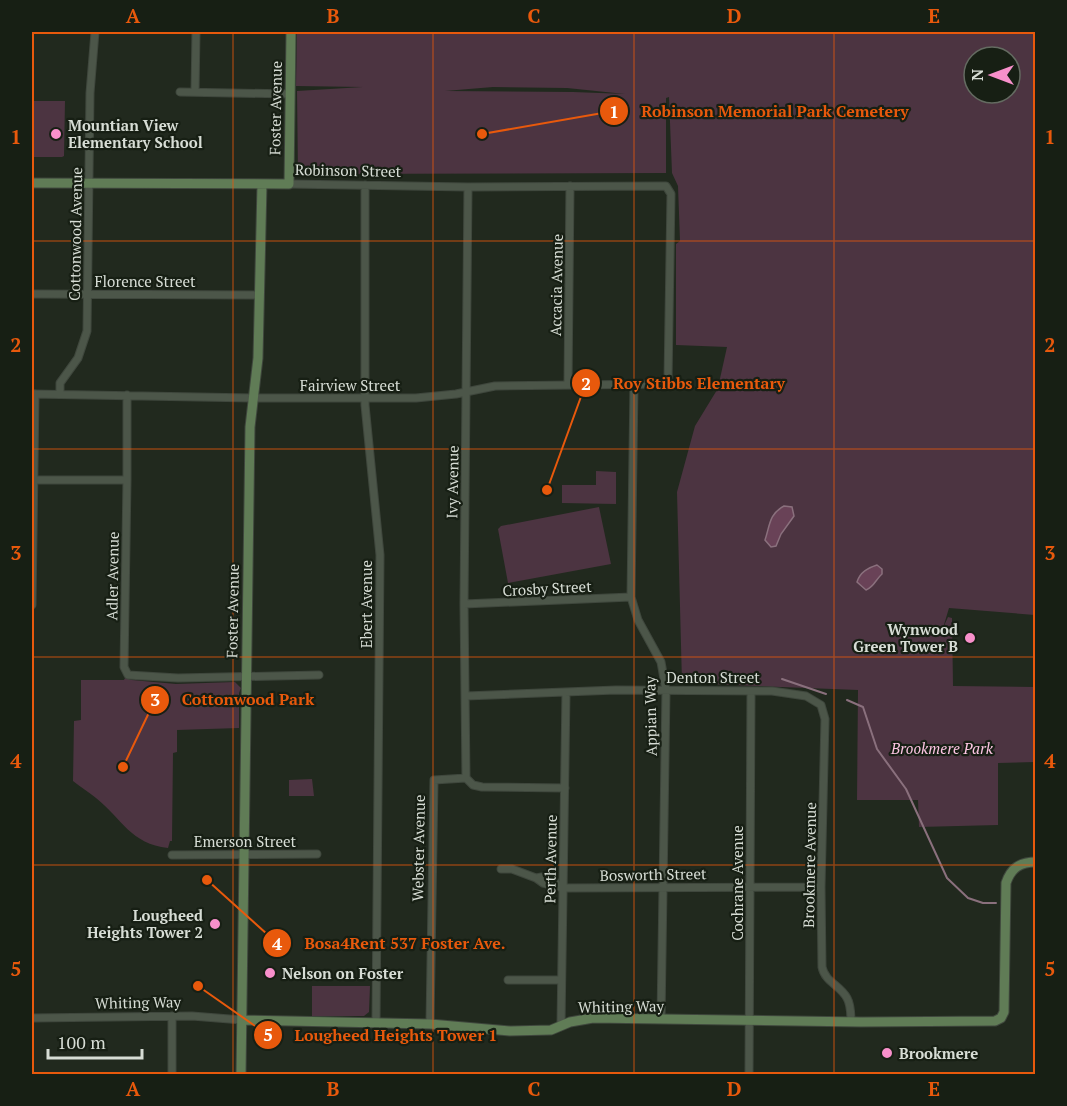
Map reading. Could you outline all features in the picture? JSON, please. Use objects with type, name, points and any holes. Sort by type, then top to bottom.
[{"type":"street","name":"Cottonwood Avenue","points":[[60,394],[62,378],[78,358],[87,331],[90,93],[95,32]]},
{"type":"street","points":[[195,92],[196,32]]},
{"type":"street","name":"Foster Avenue","points":[[289,184],[291,32]]},
{"type":"street","points":[[180,92],[290,94]]},
{"type":"street","name":"Robinson Street","points":[[32,183],[468,187],[663,185],[671,194],[669,378],[667,383]]},
{"type":"street","name":"Foster Avenue","points":[[241,1074],[249,450],[258,358],[262,184]]},
{"type":"street","name":"Ebert Avenue","points":[[365,185],[364,399],[379,530],[380,562],[376,1023]]},
{"type":"street","name":"Accacia Avenue","points":[[568,385],[570,186]]},
{"type":"street","name":"Ivy Avenue","points":[[465,778],[464,604],[468,187]]},
{"type":"street","name":"Florence Street","points":[[32,294],[259,295]]},
{"type":"street","name":"Fairview Street","points":[[33,394],[364,399],[426,397],[495,386],[667,383]]},
{"type":"street","name":"Appian Way","points":[[634,384],[631,597],[638,620],[661,662],[666,690],[661,1019]]},
{"type":"street","points":[[32,604],[33,394]]},
{"type":"street","name":"Adler Avenue","points":[[127,395],[124,668],[126,673],[131,676],[178,678],[246,677]]},
{"type":"street","points":[[34,480],[127,480]]},
{"type":"street","name":"Crosby Street","points":[[464,604],[631,597]]},
{"type":"street","points":[[246,677],[319,675]]},
{"type":"street","name":"Denton Street","points":[[466,696],[666,690],[792,693],[815,700]]},
{"type":"street","name":"Cochrane Avenue","points":[[749,1074],[751,691]]},
{"type":"street","name":"Perth Avenue","points":[[561,1026],[561,887],[566,692]]},
{"type":"street","name":"Brookmere Avenue","points":[[815,700],[821,705],[825,719],[821,887],[822,971],[826,978],[847,997],[851,1022]]},
{"type":"street","points":[[465,778],[473,785],[482,787],[565,788]]},
{"type":"street","name":"Webster Avenue","points":[[430,1024],[434,780],[465,778]]},
{"type":"street","name":"Emerson Street","points":[[172,855],[317,854]]},
{"type":"street","name":"Whiting Way","points":[[32,1018],[172,1017],[430,1024],[500,1031],[551,1030],[570,1022],[587,1019],[991,1022],[999,1019],[1004,1012],[1006,883],[1009,875],[1018,866],[1035,862]]},
{"type":"street","name":"Bosworth Street","points":[[501,869],[512,869],[536,878],[550,878],[561,887],[821,887]]},
{"type":"street","points":[[508,980],[560,980]]},
{"type":"street","points":[[172,1017],[172,1074]]},
{"type":"green space","name":"Brookmere Park","points":[[297,32],[1035,32],[1035,615],[949,608],[943,628],[948,617],[952,618],[953,686],[1035,687],[1035,762],[998,763],[998,825],[919,827],[918,800],[857,800],[858,690],[682,683],[677,492],[695,426],[720,385],[727,347],[676,345],[676,244],[680,241],[678,186],[672,173],[669,97],[666,98],[666,173],[298,174],[297,91],[363,87],[296,86]],"holes":[[[493,87],[567,88],[625,94],[445,91]]]},
{"type":"green space","points":[[32,101],[65,101],[64,156],[32,157]]},
{"type":"green space","points":[[596,471],[616,472],[616,504],[562,503],[562,485],[596,485]]},
{"type":"green space","points":[[599,507],[611,564],[508,583],[498,529],[501,526]]},
{"type":"green space","points":[[125,678],[176,684],[235,682],[241,688],[239,728],[177,730],[177,752],[173,753],[172,841],[168,848],[155,846],[136,836],[96,798],[73,781],[74,721],[81,720],[81,680],[124,680]]},
{"type":"green space","points":[[312,779],[314,796],[289,796],[289,780]]},
{"type":"green space","points":[[312,986],[370,986],[369,1012],[364,1016],[312,1016]]},
{"type":"shaded area","points":[[784,506],[792,507],[794,516],[781,534],[776,546],[771,547],[765,540],[769,525],[775,513]]},
{"type":"shaded area","points":[[877,565],[882,569],[882,574],[866,590],[857,582],[858,579],[865,571]]},
{"type":"waterway","points":[[782,679],[826,694]]},
{"type":"waterway","points":[[847,700],[863,707],[877,749],[906,789],[947,878],[968,898],[983,903],[996,903]]},
{"type":"place","name":"Mountian View Elementary School","points":[[56,134]]},
{"type":"place","name":"Robinson Memorial Park Cemetery","points":[[482,134]]},
{"type":"place","name":"Roy Stibbs Elementary","points":[[547,490]]},
{"type":"place","name":"Wynwood Green Tower B","points":[[970,638]]},
{"type":"place","name":"Cottonwood Park","points":[[123,767]]},
{"type":"place","name":"Bosa4Rent 537 Foster Ave.","points":[[207,880]]},
{"type":"place","name":"Lougheed Heights Tower 2","points":[[215,924]]},
{"type":"place","name":"Nelson on Foster","points":[[270,973]]},
{"type":"place","name":"Lougheed Heights Tower 1","points":[[198,986]]},
{"type":"place","name":"Brookmere","points":[[887,1053]]}]
